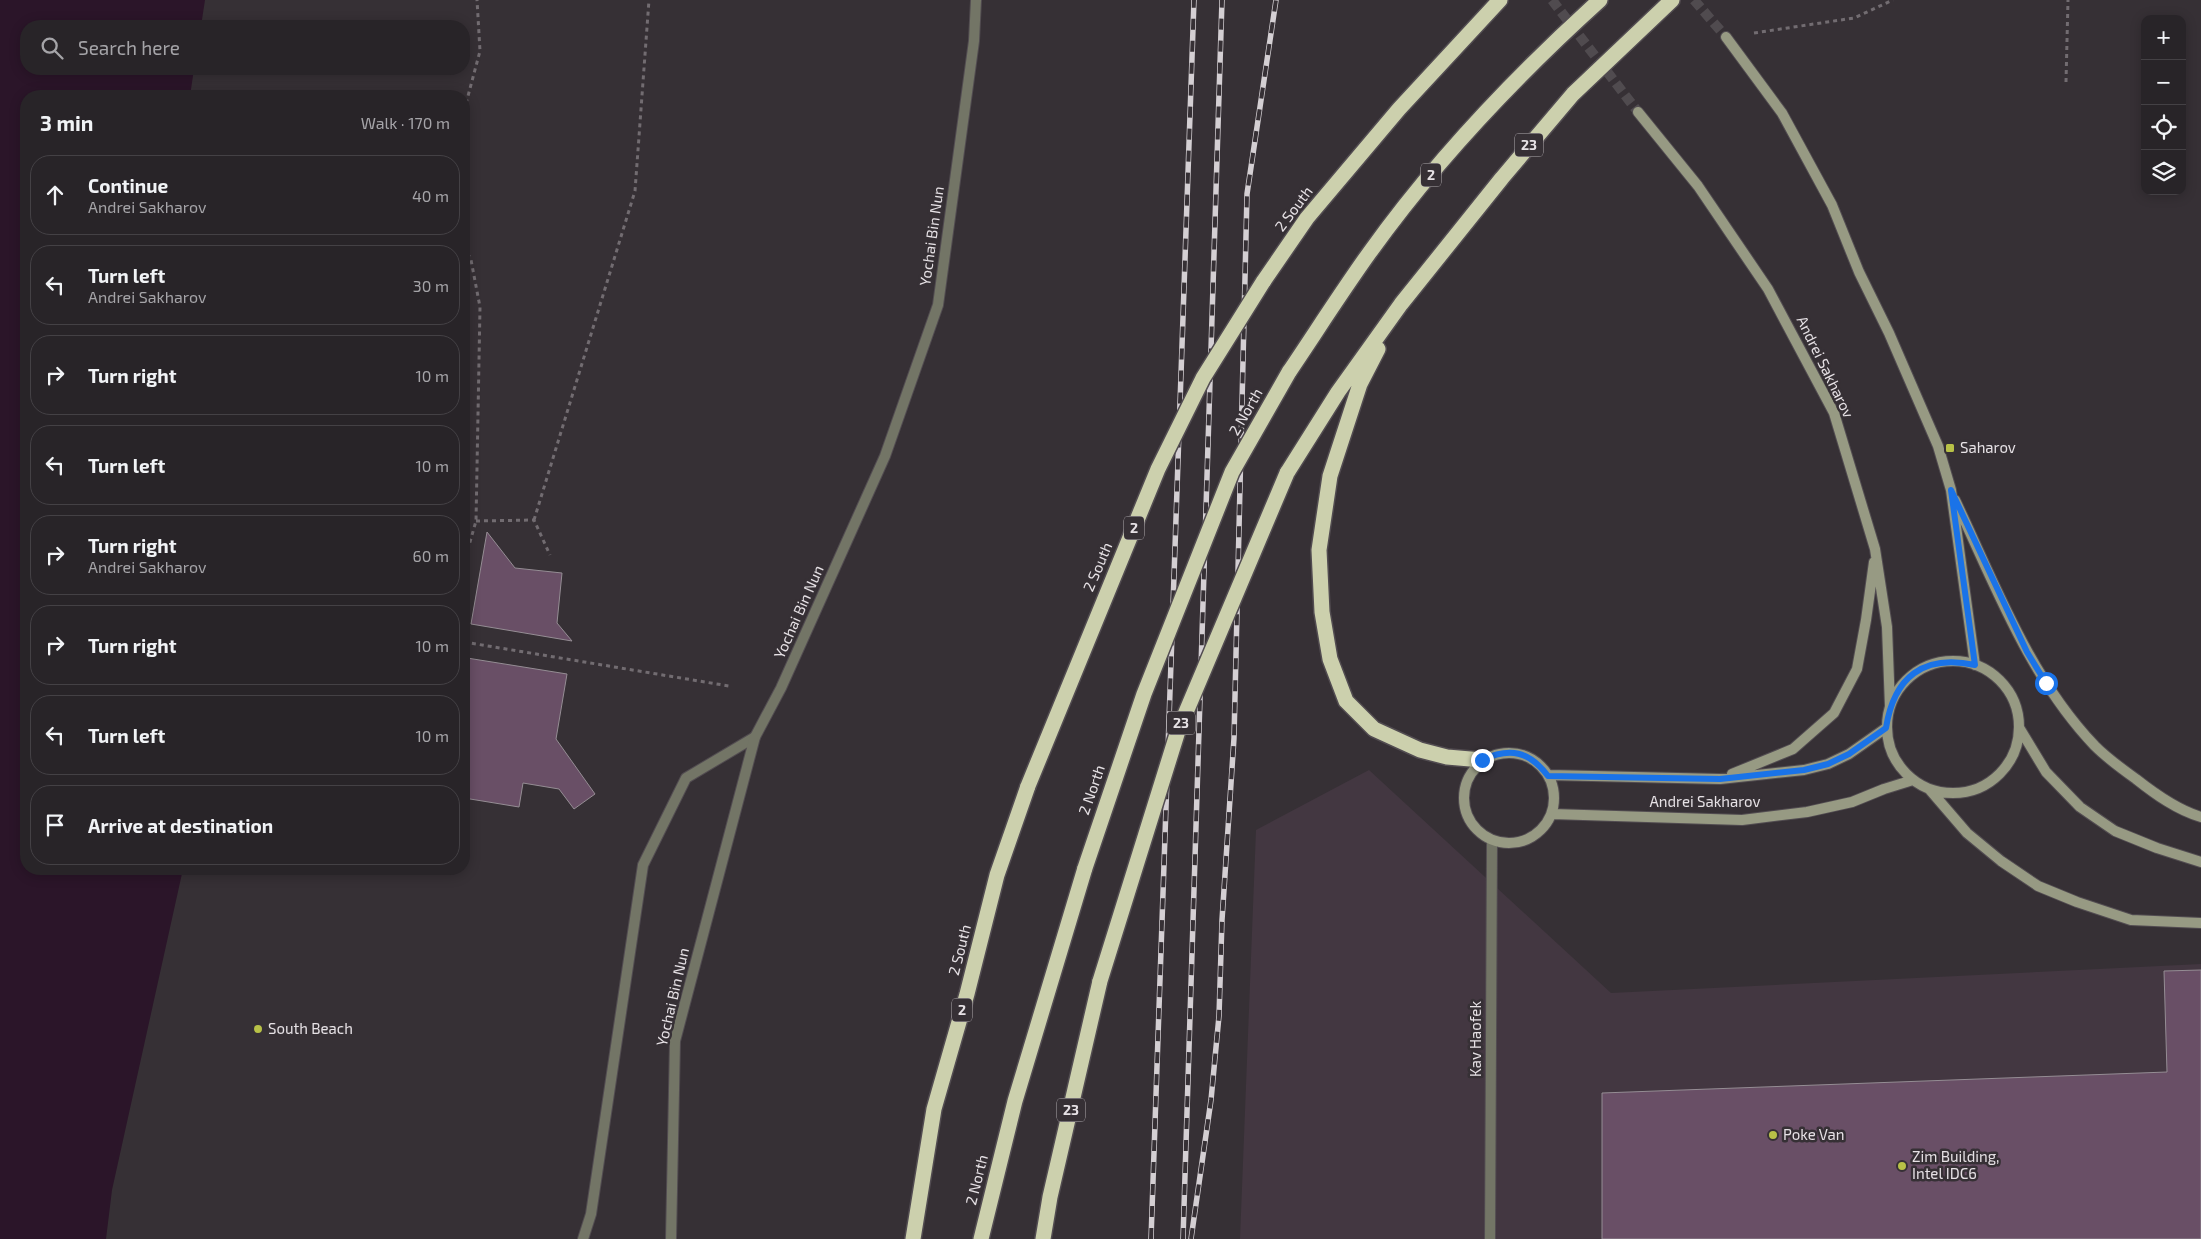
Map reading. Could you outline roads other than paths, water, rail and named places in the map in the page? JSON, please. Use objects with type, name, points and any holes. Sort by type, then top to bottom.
[{"type":"highway","name":"2 South","points":[[913,1239],[934,1109],[967,994],[997,875],[1028,786],[1158,469],[1203,378],[1263,282],[1307,218],[1374,138],[1500,0]]},
{"type":"highway","name":"2 North","points":[[981,1239],[1015,1101],[1085,868],[1144,694],[1232,472],[1289,372],[1370,251],[1453,148],[1548,48],[1600,0]]},
{"type":"highway","name":"23","points":[[1043,1239],[1050,1197],[1100,981],[1178,731],[1287,473],[1338,392],[1401,304],[1502,178],[1573,94],[1672,0]]},
{"type":"highway","points":[[1401,304],[1360,384],[1330,476],[1319,550],[1322,612],[1330,659],[1346,701],[1374,729],[1420,750],[1447,757],[1482,760]]},
{"type":"street","name":"Yochai Bin Nun","points":[[671,1239],[675,1042],[755,737],[781,688],[885,456],[938,305],[974,41],[976,0]]},
{"type":"street","points":[[1726,37],[1782,113],[1832,206],[1859,272],[1889,333],[1938,446],[1951,490],[1975,665]]},
{"type":"street","name":"Andrei Sakharov","points":[[1638,112],[1698,186],[1773,297],[1834,413],[1875,548],[1887,627],[1890,707]]},
{"type":"street","points":[[1951,490],[2027,652],[2067,712],[2095,746],[2124,771],[2151,791],[2190,813],[2201,816]]},
{"type":"street","points":[[1720,779],[1793,749],[1834,714],[1857,669],[1866,620],[1875,548]]},
{"type":"street","points":[[1930,790],[1951,794],[1972,791],[1990,782],[2006,768],[2016,750],[2020,729],[2017,708],[2008,689],[1994,674],[1975,665],[1954,660],[1933,664],[1914,673],[1899,688],[1890,707],[1886,728],[1890,750],[1899,766],[1913,780],[1930,790],[1967,833],[2001,861],[2038,886],[2077,902],[2131,920],[2201,923]]},
{"type":"street","name":"Andrei Sakharov","points":[[1548,776],[1720,779],[1804,770],[1828,764],[1849,754],[1886,728]]},
{"type":"street","points":[[2020,729],[2046,772],[2080,807],[2115,831],[2156,848],[2201,862]]},
{"type":"street","points":[[583,1239],[591,1214],[643,864],[686,778],[755,737]]},
{"type":"street","points":[[1510,752],[1525,755],[1539,763],[1548,776],[1554,790],[1552,814],[1544,827],[1529,838],[1518,842],[1505,843],[1492,840],[1480,833],[1471,823],[1465,810],[1463,796],[1466,783],[1472,771],[1482,760],[1496,754],[1510,752]]},
{"type":"street","name":"Andrei Sakharov","points":[[1552,814],[1742,820],[1807,812],[1843,804],[1913,780]]},
{"type":"street","name":"Kav Haofek","points":[[1490,1239],[1492,840]]},
{"type":"tunnel","points":[[1552,0],[1638,112]]},
{"type":"tunnel","points":[[1694,0],[1726,37]]},
{"type":"railway","points":[[1151,1239],[1194,0]]},
{"type":"railway","points":[[1183,1239],[1222,0]]},
{"type":"railway","points":[[1191,1239],[1211,1100],[1219,1016],[1222,920],[1234,738],[1247,194],[1276,0]]},
{"type":"place","name":"Saharov","points":[[1950,448]]},
{"type":"place","name":"South Beach","points":[[258,1029]]},
{"type":"place","name":"Poke Van","points":[[1773,1135]]},
{"type":"place","name":"Zim Building, Intel IDC6","points":[[1902,1166]]}]
